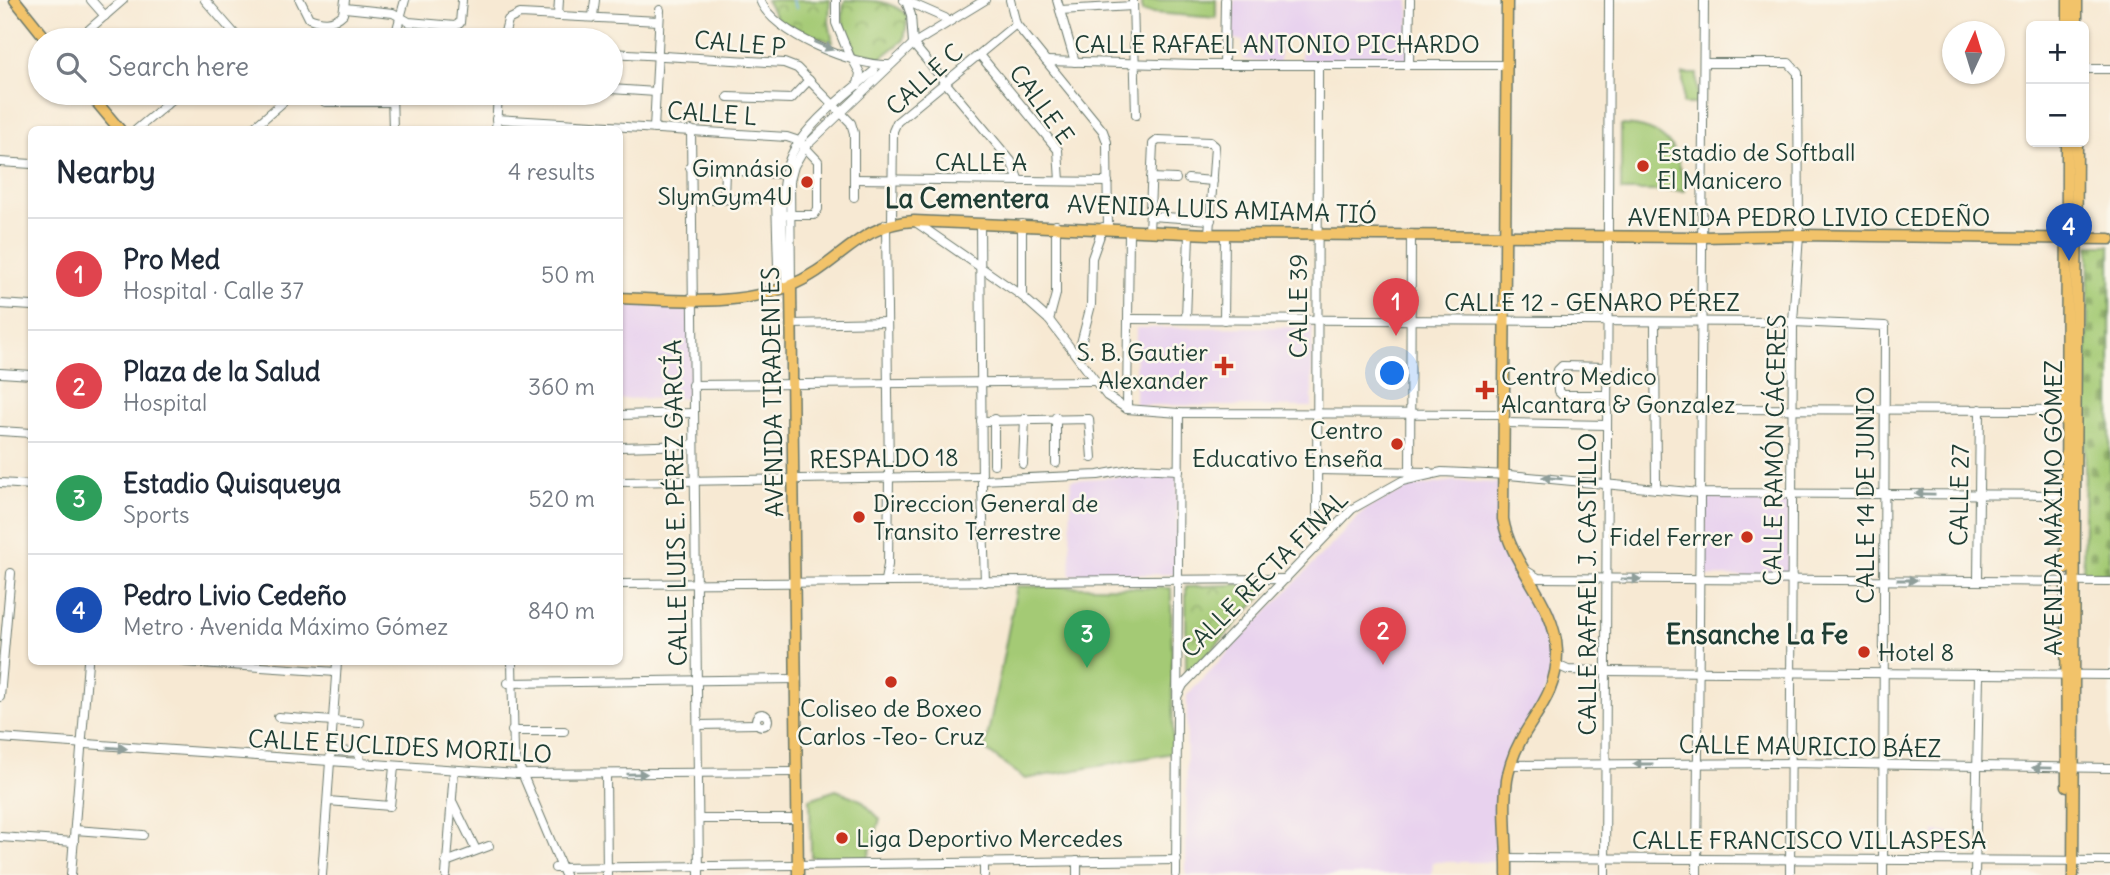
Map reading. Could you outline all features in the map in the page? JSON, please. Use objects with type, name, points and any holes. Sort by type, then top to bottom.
[{"type":"main road","points":[[15,0],[37,28]]},
{"type":"main road","points":[[1507,0],[1506,537],[1553,627],[1560,667]]},
{"type":"main road","points":[[2068,0],[2068,21]]},
{"type":"main road","points":[[2077,0],[2077,21]]},
{"type":"main road","points":[[100,105],[117,126]]},
{"type":"main road","name":"AVENIDA MÁXIMO GÓMEZ","points":[[2067,147],[2071,239],[2071,495],[2070,861],[2067,875]]},
{"type":"main road","name":"AVENIDA MÁXIMO GÓMEZ","points":[[2071,239],[2077,147]]},
{"type":"main road","name":"AVENIDA LUIS AMIAMA TIÓ","points":[[623,298],[691,300],[755,295],[789,286],[821,270],[872,230],[889,223],[914,221],[1056,225],[1209,234],[1508,235]]},
{"type":"main road","name":"AVENIDA PEDRO LIVIO CEDEÑO","points":[[1508,235],[2110,239]]},
{"type":"main road","name":"AVENIDA TIRADENTES","points":[[789,286],[790,384]]},
{"type":"main road","name":"AVENIDA TIRADENTES","points":[[789,286],[795,870]]},
{"type":"main road","points":[[1505,474],[1514,540],[1538,578],[1562,635],[1560,667],[1547,701],[1513,765],[1507,875]]},
{"type":"main road","name":"AVENIDA TIRADENTES","points":[[795,772],[792,819],[795,870]]},
{"type":"main road","points":[[1510,858],[1513,875]]},
{"type":"main road","name":"AVENIDA MÁXIMO GÓMEZ","points":[[2070,861],[2073,875]]},
{"type":"street","points":[[91,0],[105,16]]},
{"type":"street","points":[[91,28],[123,0]]},
{"type":"street","points":[[205,0],[230,28]]},
{"type":"street","points":[[300,0],[310,18],[323,22],[339,18],[345,4],[393,13],[409,22],[457,26],[462,0]]},
{"type":"street","points":[[398,28],[405,0]]},
{"type":"street","points":[[558,15],[559,0]]},
{"type":"street","points":[[593,16],[595,0]]},
{"type":"street","points":[[760,0],[768,15],[786,30],[852,59],[884,65]]},
{"type":"street","points":[[836,0],[836,23],[860,73],[858,85]]},
{"type":"street","name":"AVENIDA TIRADENTES","points":[[838,107],[912,41],[975,0]]},
{"type":"street","name":"AVENIDA TIRADENTES","points":[[912,41],[985,0]]},
{"type":"street","points":[[1010,0],[1016,24],[1103,131],[1108,142],[1105,228],[1092,258],[1091,305],[1078,355]]},
{"type":"street","points":[[1057,0],[1075,62]]},
{"type":"street","points":[[1224,65],[1225,0]]},
{"type":"street","points":[[1409,65],[1410,0]]},
{"type":"street","name":"CALLE RAFAEL J. CASTILLO","points":[[1605,875],[1609,0]]},
{"type":"street","points":[[1697,875],[1704,0]]},
{"type":"street","points":[[905,1],[946,18]]},
{"type":"street","points":[[905,1],[912,41],[1011,161],[1018,181]]},
{"type":"street","points":[[1060,10],[1133,3],[1136,115]]},
{"type":"street","points":[[654,129],[660,10]]},
{"type":"street","points":[[505,28],[515,15],[593,16],[659,21]]},
{"type":"street","name":"CALLE C","points":[[889,581],[887,323],[893,131],[897,122],[1016,24]]},
{"type":"street","name":"CALLE P","points":[[623,54],[784,63],[797,68],[851,123],[855,133],[854,197]]},
{"type":"street","name":"CALLE E","points":[[980,55],[1058,150],[1060,181]]},
{"type":"street","name":"CALLE RAFAEL ANTONIO PICHARDO","points":[[1046,61],[1224,65],[1507,65]]},
{"type":"street","name":"CALLE RAMÓN CÁCERES","points":[[1705,63],[1789,63],[1795,66],[1798,73],[1799,235],[1793,323],[1790,875]]},
{"type":"street","name":"AVENIDA TIRADENTES","points":[[789,286],[781,208],[788,175],[802,144],[858,85],[884,65]]},
{"type":"street","name":"CALLE 39","points":[[1317,546],[1318,65]]},
{"type":"street","points":[[2089,69],[2110,69]]},
{"type":"street","points":[[728,97],[791,99],[809,80]]},
{"type":"street","points":[[623,90],[656,92]]},
{"type":"street","points":[[141,126],[166,105]]},
{"type":"street","points":[[256,126],[280,105]]},
{"type":"street","points":[[392,105],[393,126]]},
{"type":"street","points":[[496,126],[497,105]]},
{"type":"street","name":"CALLE L","points":[[496,119],[543,126]]},
{"type":"street","name":"CALLE L","points":[[623,128],[787,137],[802,144]]},
{"type":"street","name":"CALLE LUIS E. PÉREZ GARCÍA","points":[[691,130],[699,875]]},
{"type":"street","points":[[1149,232],[1155,142],[1210,142],[1215,146],[1209,234]]},
{"type":"street","points":[[778,267],[781,208],[814,215],[818,209],[818,161],[802,144]]},
{"type":"street","points":[[0,162],[28,164]]},
{"type":"street","points":[[691,167],[788,175]]},
{"type":"street","points":[[724,199],[725,170]]},
{"type":"street","points":[[1151,178],[1176,179]]},
{"type":"street","name":"CALLE A","points":[[854,179],[1108,182]]},
{"type":"street","points":[[1188,179],[1213,181]]},
{"type":"street","points":[[713,200],[757,198]]},
{"type":"street","points":[[1150,216],[1211,220]]},
{"type":"street","points":[[914,221],[1022,296],[1049,320],[1107,396],[1127,409],[1179,413],[1409,414],[1607,425]]},
{"type":"street","points":[[980,223],[981,478],[985,582]]},
{"type":"street","points":[[1021,224],[1022,296]]},
{"type":"street","points":[[1049,320],[1056,294],[1056,225]]},
{"type":"street","points":[[1127,409],[1129,231]]},
{"type":"street","points":[[1186,319],[1189,233]]},
{"type":"street","points":[[1224,320],[1225,234]]},
{"type":"street","points":[[1317,470],[1409,475],[1411,234]]},
{"type":"street","points":[[0,304],[28,306]]},
{"type":"street","name":"CALLE 12 - GENARO PÉREZ","points":[[1130,319],[1506,320],[1885,326]]},
{"type":"street","points":[[1656,322],[1656,489]]},
{"type":"street","points":[[791,324],[887,323]]},
{"type":"street","name":"CALLE 14 DE JUNIO","points":[[1883,875],[1885,326]]},
{"type":"street","points":[[1607,395],[1562,396],[1558,391],[1558,370],[1562,366],[1608,367]]},
{"type":"street","points":[[0,373],[28,375]]},
{"type":"street","points":[[692,385],[1094,381]]},
{"type":"street","points":[[1702,409],[2071,410]]},
{"type":"street","name":"CALLE 27","points":[[1978,580],[1979,410]]},
{"type":"street","points":[[623,415],[693,413]]},
{"type":"street","points":[[1176,875],[1179,413]]},
{"type":"street","points":[[981,421],[1025,418],[1091,420],[1092,457]]},
{"type":"street","points":[[1023,464],[1025,418]]},
{"type":"street","points":[[1056,418],[1056,463]]},
{"type":"street","points":[[993,464],[994,419]]},
{"type":"street","points":[[0,431],[28,433]]},
{"type":"street","points":[[623,447],[693,445]]},
{"type":"street","name":"RESPALDO 18","points":[[623,482],[981,478],[1098,475],[1136,468],[1179,470]]},
{"type":"street","name":"CALLE RECTA FINAL","points":[[1178,695],[1183,685],[1352,509],[1409,475],[1443,472],[1505,474],[1700,493],[2071,495]]},
{"type":"street","points":[[0,484],[28,485]]},
{"type":"street","points":[[1525,570],[1538,578],[2110,582]]},
{"type":"street","points":[[0,697],[11,573]]},
{"type":"street","points":[[623,584],[1286,579]]},
{"type":"street","points":[[71,875],[88,665]]},
{"type":"street","points":[[261,665],[336,672]]},
{"type":"street","points":[[322,875],[337,665]]},
{"type":"street","points":[[510,665],[508,746],[560,871],[699,865],[795,870],[892,863],[1177,860]]},
{"type":"street","points":[[1560,667],[1698,673],[2110,675]]},
{"type":"street","points":[[1975,875],[1979,674]]},
{"type":"street","points":[[510,682],[794,679]]},
{"type":"street","points":[[510,682],[514,754],[519,774]]},
{"type":"street","points":[[278,717],[360,723]]},
{"type":"street","points":[[698,725],[758,724]]},
{"type":"street","points":[[512,731],[564,731]]},
{"type":"street","name":"CALLE EUCLIDES MORILLO","points":[[0,738],[81,745],[330,756],[360,764],[519,774],[795,772]]},
{"type":"street","name":"CALLE MAURICIO BÁEZ","points":[[1513,765],[1790,763],[2110,768]]},
{"type":"street","points":[[328,801],[390,806],[394,767]]},
{"type":"street","points":[[446,875],[454,771]]},
{"type":"street","points":[[606,775],[607,871]]},
{"type":"street","points":[[453,803],[476,850]]},
{"type":"street","points":[[699,819],[792,819]]},
{"type":"street","points":[[75,830],[143,835]]},
{"type":"street","points":[[0,837],[74,842]]},
{"type":"street","points":[[446,862],[489,846]]},
{"type":"street","name":"CALLE FRANCISCO VILLASPESA","points":[[1510,858],[2110,861]]},
{"type":"street","points":[[1077,861],[1077,875]]},
{"type":"street","points":[[984,862],[984,875]]},
{"type":"street","points":[[892,863],[892,875]]},
{"type":"shaded area","points":[[1234,0],[1409,0],[1409,61],[1301,61],[1301,36],[1280,37],[1280,65],[1243,59],[1243,41],[1233,39]]},
{"type":"shaded area","points":[[623,305],[691,307],[692,398],[623,399]]},
{"type":"shaded area","name":"S. B. Gautier Alexander","points":[[1312,327],[1312,407],[1135,405],[1136,328]]},
{"type":"shaded area","points":[[1177,473],[1177,574],[1070,575],[1071,480]]},
{"type":"shaded area","points":[[1453,481],[1497,483],[1500,489],[1501,535],[1504,547],[1548,617],[1552,649],[1548,682],[1541,699],[1508,749],[1502,767],[1500,862],[1433,862],[1432,875],[1186,875],[1187,695],[1366,509],[1409,488]]},
{"type":"shaded area","name":"Fidel Ferrer","points":[[1706,498],[1788,498],[1788,577],[1705,576]]},
{"type":"shaded area","points":[[1934,832],[1952,833],[1952,854],[1933,854]]},
{"type":"green space","points":[[766,0],[830,0],[829,22],[833,43],[778,21]]},
{"type":"green space","points":[[845,0],[880,2],[902,11],[908,16],[904,40],[877,61],[859,54],[849,42],[844,28]]},
{"type":"green space","points":[[1142,0],[1216,0],[1216,18],[1142,12]]},
{"type":"green space","points":[[1683,74],[1697,74],[1697,104],[1683,104]]},
{"type":"green space","points":[[1621,125],[1649,130],[1668,142],[1679,163],[1684,191],[1621,191]]},
{"type":"green space","points":[[2089,245],[2110,245],[2110,574],[2083,573]]},
{"type":"green space","points":[[1266,583],[1269,588],[1190,673],[1186,673],[1186,587]]},
{"type":"green space","points":[[1017,586],[1171,588],[1173,753],[1025,779],[985,749]]},
{"type":"green space","name":"Liga Deportivo Mercedes","points":[[836,790],[861,800],[880,819],[868,858],[811,857],[810,799]]},
{"type":"waterway","points":[[792,0],[796,8]]},
{"type":"place","name":"Estadio de Softball El Manicero","points":[[1643,166]]},
{"type":"place","name":"Gimnásio SlymGym4U","points":[[807,182]]},
{"type":"place","name":"Pedro Livio Cedeño","points":[[2069,261]]},
{"type":"place","name":"Pro Med","points":[[1396,336]]},
{"type":"place","name":"S. B. Gautier Alexander","points":[[1224,366]]},
{"type":"place","name":"Centro Medico Alcantara & Gonzalez","points":[[1485,390]]},
{"type":"place","name":"Centro Educativo Enseña","points":[[1397,444]]},
{"type":"place","name":"Direccion General de Transito Terrestre","points":[[859,517]]},
{"type":"place","name":"Fidel Ferrer","points":[[1747,537]]},
{"type":"place","name":"Hotel 8","points":[[1864,652]]},
{"type":"place","name":"Plaza de la Salud","points":[[1383,665]]},
{"type":"place","name":"Estadio Quisqueya","points":[[1087,668]]},
{"type":"place","name":"Coliseo de Boxeo Carlos -Teo- Cruz","points":[[891,682]]},
{"type":"place","name":"Liga Deportivo Mercedes","points":[[842,838]]},
{"type":"district","name":"La Cementera","points":[[967,198]]},
{"type":"district","name":"Ensanche La Fe","points":[[1757,634]]}]
